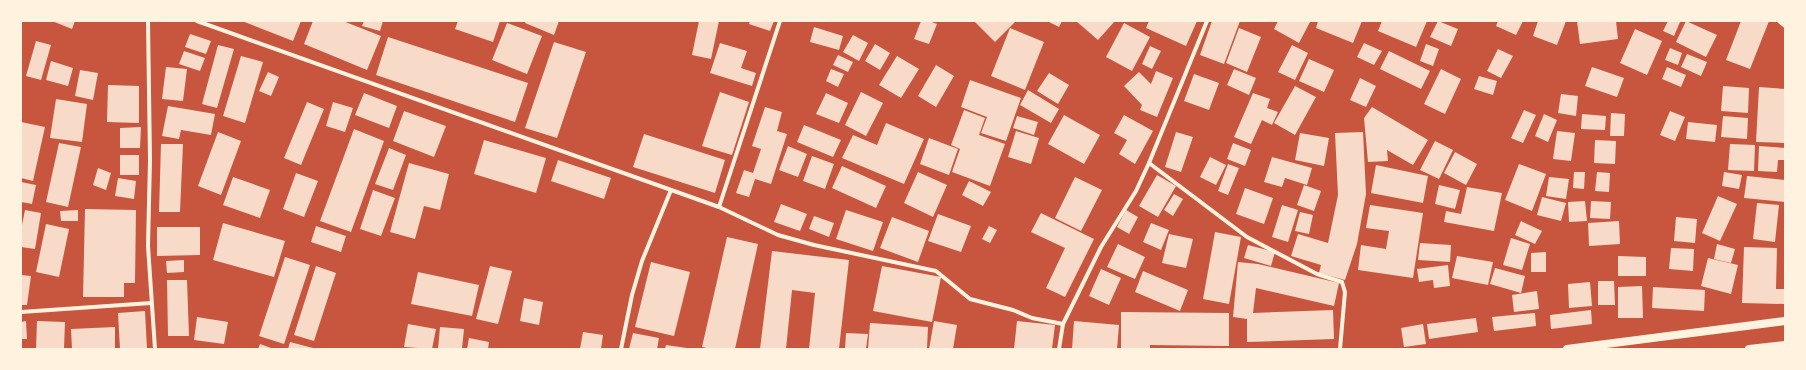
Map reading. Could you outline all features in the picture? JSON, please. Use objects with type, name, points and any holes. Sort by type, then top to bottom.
[{"type":"main road","points":[[1567,349],[1785,321]]},
{"type":"main road","points":[[1749,349],[1785,345]]},
{"type":"street","points":[[148,21],[150,160],[148,246],[155,349]]},
{"type":"street","points":[[197,21],[719,207],[778,235],[936,271],[970,299],[1013,310],[1032,318],[1063,324]]},
{"type":"street","points":[[719,207],[780,21]]},
{"type":"street","points":[[1059,349],[1063,324],[1101,246],[1136,191],[1149,163],[1207,21]]},
{"type":"street","points":[[1779,21],[1785,26]]},
{"type":"street","points":[[1149,163],[1247,237],[1317,274],[1342,282],[1345,292],[1340,349]]},
{"type":"street","points":[[621,349],[632,295],[642,261],[671,190]]},
{"type":"street","points":[[21,312],[79,306],[151,303]]},
{"type":"building","points":[[52,21],[75,21],[72,29]]},
{"type":"building","points":[[242,21],[301,21],[293,41]]},
{"type":"building","points":[[313,21],[343,21],[381,36],[367,70],[304,44]]},
{"type":"building","points":[[364,21],[383,21],[380,31],[362,26]]},
{"type":"building","points":[[458,21],[500,21],[493,42],[455,29]]},
{"type":"building","points":[[526,21],[559,21],[554,35],[525,23]]},
{"type":"building","points":[[699,21],[719,21],[711,59],[692,55]]},
{"type":"building","points":[[750,21],[774,21],[770,31],[749,24]]},
{"type":"building","points":[[921,21],[929,21],[937,24],[929,44],[914,39]]},
{"type":"building","points":[[974,21],[1016,21],[995,42]]},
{"type":"building","points":[[1047,21],[1062,21],[1059,27]]},
{"type":"building","points":[[1076,21],[1115,21],[1098,40]]},
{"type":"building","points":[[1149,21],[1197,21],[1186,46],[1146,28]]},
{"type":"building","points":[[1212,21],[1240,21],[1224,64],[1200,55]]},
{"type":"building","points":[[1278,21],[1310,22],[1299,43],[1274,29]]},
{"type":"building","points":[[1318,21],[1362,21],[1353,43],[1316,28]]},
{"type":"building","points":[[1382,21],[1427,21],[1416,47],[1378,31]]},
{"type":"building","points":[[1438,21],[1458,29],[1451,46],[1430,37]]},
{"type":"building","points":[[1498,21],[1523,21],[1516,35],[1496,26]]},
{"type":"building","points":[[1538,21],[1566,21],[1557,45],[1533,36]]},
{"type":"building","points":[[1577,21],[1616,21],[1618,39],[1580,44]]},
{"type":"building","points":[[1668,21],[1680,22],[1674,36],[1663,31]]},
{"type":"building","points":[[1686,21],[1717,35],[1706,57],[1676,42]]},
{"type":"building","points":[[1741,21],[1769,21],[1750,69],[1726,60]]},
{"type":"building","points":[[507,23],[542,36],[527,74],[492,60]]},
{"type":"building","points":[[1124,23],[1150,37],[1132,71],[1106,57]]},
{"type":"building","points":[[814,27],[843,36],[839,50],[810,42]]},
{"type":"building","points":[[1010,28],[1044,42],[1025,90],[991,76]]},
{"type":"building","points":[[1239,28],[1261,37],[1247,72],[1226,63]]},
{"type":"building","points":[[1635,29],[1662,41],[1647,75],[1620,63]]},
{"type":"building","points":[[190,34],[211,41],[206,54],[185,47]]},
{"type":"building","points":[[853,35],[868,43],[859,61],[843,52]]},
{"type":"building","points":[[388,37],[528,83],[515,122],[376,75]]},
{"type":"building","points":[[36,41],[51,45],[41,80],[26,76]]},
{"type":"building","points":[[554,42],[586,52],[557,138],[525,128]]},
{"type":"building","points":[[720,43],[747,51],[741,68],[756,73],[752,86],[710,73]]},
{"type":"building","points":[[1364,43],[1382,51],[1374,65],[1357,57]]},
{"type":"building","points":[[875,44],[890,53],[880,70],[865,61]]},
{"type":"building","points":[[1426,44],[1439,49],[1433,66],[1420,61]]},
{"type":"building","points":[[218,45],[234,49],[217,108],[202,104]]},
{"type":"building","points":[[1292,45],[1308,53],[1295,80],[1278,72]]},
{"type":"building","points":[[1150,46],[1161,51],[1152,69],[1142,64]]},
{"type":"building","points":[[1670,48],[1682,53],[1678,65],[1665,60]]},
{"type":"building","points":[[1498,49],[1513,56],[1501,78],[1487,71]]},
{"type":"building","points":[[184,51],[205,58],[200,71],[179,64]]},
{"type":"building","points":[[1389,51],[1430,71],[1421,89],[1380,69]]},
{"type":"building","points":[[1687,54],[1707,62],[1701,76],[1681,67]]},
{"type":"building","points":[[838,55],[853,62],[848,72],[833,65]]},
{"type":"building","points":[[241,56],[263,62],[245,123],[223,116]]},
{"type":"building","points":[[897,56],[919,69],[901,98],[879,85]]},
{"type":"building","points":[[1309,59],[1334,70],[1324,92],[1299,81]]},
{"type":"building","points":[[51,61],[73,68],[68,86],[46,80]]},
{"type":"building","points":[[936,65],[954,76],[936,107],[918,96]]},
{"type":"building","points":[[166,67],[187,69],[183,101],[162,99]]},
{"type":"building","points":[[1592,67],[1624,78],[1617,97],[1585,86]]},
{"type":"building","points":[[1667,67],[1686,75],[1681,87],[1662,79]]},
{"type":"building","points":[[831,69],[844,74],[838,87],[826,81]]},
{"type":"building","points":[[1234,69],[1256,78],[1249,95],[1227,85]]},
{"type":"building","points":[[1441,69],[1461,79],[1445,114],[1424,104]]},
{"type":"building","points":[[80,70],[98,73],[93,100],[75,96]]},
{"type":"building","points":[[1156,71],[1173,78],[1157,117],[1140,110],[1142,105],[1124,86],[1139,72],[1151,84]]},
{"type":"building","points":[[268,72],[279,77],[271,96],[259,91]]},
{"type":"building","points":[[1049,73],[1069,85],[1058,104],[1037,91]]},
{"type":"building","points":[[1194,74],[1219,83],[1209,110],[1184,101]]},
{"type":"building","points":[[1479,76],[1497,81],[1493,95],[1474,89]]},
{"type":"building","points":[[1360,78],[1376,86],[1366,107],[1350,100]]},
{"type":"building","points":[[970,80],[1021,98],[1006,141],[981,133],[987,117],[961,107]]},
{"type":"building","points":[[108,85],[139,86],[139,123],[107,122]]},
{"type":"building","points":[[1295,86],[1316,97],[1295,135],[1274,123]]},
{"type":"building","points":[[1723,86],[1749,88],[1748,113],[1721,111]]},
{"type":"building","points":[[1759,87],[1785,89],[1785,143],[1756,142]]},
{"type":"building","points":[[1028,90],[1059,109],[1051,123],[1020,105]]},
{"type":"building","points":[[720,92],[749,102],[732,155],[702,146]]},
{"type":"building","points":[[861,92],[883,103],[866,136],[845,125]]},
{"type":"building","points":[[364,93],[397,106],[389,128],[355,115]]},
{"type":"building","points":[[826,93],[848,103],[839,123],[816,114]]},
{"type":"building","points":[[1253,93],[1270,99],[1267,108],[1278,112],[1272,125],[1262,120],[1251,144],[1234,137]]},
{"type":"building","points":[[1561,94],[1578,96],[1576,116],[1558,113]]},
{"type":"building","points":[[56,99],[87,104],[82,142],[50,138]]},
{"type":"building","points":[[307,102],[324,109],[301,165],[284,158]]},
{"type":"building","points":[[333,102],[353,108],[345,132],[326,126]]},
{"type":"building","points":[[168,106],[215,114],[211,135],[181,130],[179,139],[162,136]]},
{"type":"building","points":[[765,107],[782,112],[777,131],[787,134],[771,184],[755,179],[749,197],[736,193],[744,170],[753,173],[761,149],[752,146]]},
{"type":"building","points":[[1372,107],[1428,140],[1413,165],[1387,150],[1388,161],[1368,162],[1364,118]]},
{"type":"building","points":[[964,110],[985,118],[979,135],[1005,144],[990,186],[952,172],[960,149],[951,145]]},
{"type":"building","points":[[1524,110],[1536,115],[1523,143],[1511,138]]},
{"type":"building","points":[[404,111],[446,126],[434,157],[393,141]]},
{"type":"building","points":[[1670,111],[1685,117],[1675,141],[1660,135]]},
{"type":"building","points":[[1611,113],[1625,114],[1624,136],[1610,136]]},
{"type":"building","points":[[1544,114],[1557,120],[1548,142],[1535,136]]},
{"type":"building","points":[[1582,114],[1606,116],[1605,130],[1581,129]]},
{"type":"building","points":[[1064,115],[1100,135],[1084,164],[1048,144]]},
{"type":"building","points":[[1124,115],[1153,131],[1135,164],[1119,154],[1127,140],[1114,133]]},
{"type":"building","points":[[1017,116],[1038,122],[1034,135],[1013,128]]},
{"type":"building","points":[[1723,116],[1748,118],[1747,139],[1721,137]]},
{"type":"building","points":[[21,122],[45,127],[33,181],[21,178]]},
{"type":"building","points":[[1688,122],[1717,125],[1715,142],[1686,139]]},
{"type":"building","points":[[886,123],[924,139],[904,184],[842,158],[853,135],[877,145]]},
{"type":"building","points":[[804,125],[841,140],[833,157],[797,142]]},
{"type":"building","points":[[141,127],[140,148],[120,148],[120,128]]},
{"type":"building","points":[[354,129],[384,141],[351,232],[320,221]]},
{"type":"building","points":[[1016,131],[1039,138],[1031,164],[1008,157]]},
{"type":"building","points":[[1557,131],[1575,133],[1571,161],[1553,159]]},
{"type":"building","points":[[218,132],[241,141],[221,195],[198,186]]},
{"type":"building","points":[[1176,132],[1193,137],[1181,172],[1165,167]]},
{"type":"building","points":[[1363,132],[1366,194],[1357,244],[1345,280],[1319,273],[1321,265],[1291,256],[1298,234],[1328,243],[1338,195],[1335,133]]},
{"type":"building","points":[[1300,133],[1329,138],[1324,166],[1295,160]]},
{"type":"building","points":[[644,134],[725,160],[715,193],[633,167]]},
{"type":"building","points":[[929,138],[958,149],[949,175],[920,164]]},
{"type":"building","points":[[484,140],[546,158],[536,193],[474,174]]},
{"type":"building","points":[[1595,140],[1616,141],[1615,164],[1594,163]]},
{"type":"building","points":[[1435,141],[1453,150],[1439,179],[1420,170]]},
{"type":"building","points":[[59,143],[81,147],[68,207],[46,202]]},
{"type":"building","points":[[1233,143],[1251,150],[1245,166],[1227,159]]},
{"type":"building","points":[[161,144],[183,144],[180,212],[159,212]]},
{"type":"building","points":[[1730,144],[1755,145],[1754,171],[1728,170]]},
{"type":"building","points":[[788,146],[807,154],[798,177],[779,170]]},
{"type":"building","points":[[1759,146],[1785,148],[1785,160],[1778,160],[1777,172],[1758,171]]},
{"type":"building","points":[[389,148],[406,155],[393,190],[375,184]]},
{"type":"building","points":[[1455,152],[1477,164],[1466,185],[1444,173]]},
{"type":"building","points":[[120,155],[139,155],[139,175],[120,175]]},
{"type":"building","points":[[812,156],[834,164],[825,189],[803,181]]},
{"type":"building","points":[[1210,157],[1226,165],[1216,185],[1200,177]]},
{"type":"building","points":[[1272,157],[1312,168],[1307,185],[1285,178],[1282,187],[1264,182]]},
{"type":"building","points":[[558,160],[611,178],[604,199],[551,181]]},
{"type":"building","points":[[409,163],[449,174],[440,210],[424,206],[415,239],[390,232]]},
{"type":"building","points":[[1228,164],[1239,168],[1228,195],[1218,191]]},
{"type":"building","points":[[1519,164],[1546,174],[1532,211],[1505,200]]},
{"type":"building","points":[[1376,165],[1428,176],[1423,203],[1371,193]]},
{"type":"building","points":[[842,166],[886,186],[876,208],[832,188]]},
{"type":"building","points":[[98,168],[111,173],[106,190],[93,185]]},
{"type":"building","points":[[918,172],[947,185],[933,217],[904,203]]},
{"type":"building","points":[[1574,172],[1585,172],[1584,189],[1573,188]]},
{"type":"building","points":[[1597,172],[1610,173],[1609,192],[1595,191]]},
{"type":"building","points":[[1724,172],[1742,175],[1739,189],[1722,186]]},
{"type":"building","points":[[296,173],[318,181],[304,217],[283,209]]},
{"type":"building","points":[[1157,175],[1176,186],[1158,217],[1139,206]]},
{"type":"building","points":[[1747,176],[1785,180],[1785,202],[1744,198]]},
{"type":"building","points":[[233,177],[270,190],[260,218],[223,205]]},
{"type":"building","points":[[1075,177],[1102,190],[1081,231],[1055,218]]},
{"type":"building","points":[[1549,177],[1569,179],[1566,199],[1546,196]]},
{"type":"building","points":[[118,178],[136,181],[134,199],[115,196]]},
{"type":"building","points":[[969,181],[991,192],[983,206],[962,195]]},
{"type":"building","points":[[21,182],[36,185],[32,204],[21,202]]},
{"type":"building","points":[[1304,185],[1321,191],[1314,211],[1297,205]]},
{"type":"building","points":[[1439,185],[1460,190],[1455,209],[1435,204]]},
{"type":"building","points":[[1467,187],[1502,193],[1494,231],[1444,222],[1446,211],[1461,214]]},
{"type":"building","points":[[1245,188],[1273,198],[1264,224],[1236,214]]},
{"type":"building","points":[[373,190],[395,198],[381,236],[360,229]]},
{"type":"building","points":[[1174,194],[1183,199],[1173,216],[1164,210]]},
{"type":"building","points":[[1718,196],[1737,204],[1720,241],[1702,233]]},
{"type":"building","points":[[1542,197],[1566,203],[1561,221],[1537,215]]},
{"type":"building","points":[[1585,201],[1587,221],[1569,222],[1568,202]]},
{"type":"building","points":[[1591,201],[1611,202],[1610,219],[1590,218]]},
{"type":"building","points":[[1757,203],[1779,205],[1775,242],[1753,239]]},
{"type":"building","points":[[781,204],[807,214],[800,231],[774,222]]},
{"type":"building","points":[[1282,205],[1298,210],[1288,242],[1272,237]]},
{"type":"building","points":[[1370,205],[1423,213],[1413,278],[1358,270],[1361,245],[1386,249],[1389,231],[1366,228]]},
{"type":"building","points":[[85,209],[136,210],[135,283],[124,283],[124,297],[83,297]]},
{"type":"building","points":[[25,210],[41,213],[35,249],[21,247],[21,230]]},
{"type":"building","points":[[78,210],[78,221],[61,221],[60,211]]},
{"type":"building","points":[[846,210],[883,222],[873,251],[836,239]]},
{"type":"building","points":[[1126,210],[1138,217],[1129,234],[1117,227]]},
{"type":"building","points":[[1300,212],[1313,215],[1309,234],[1295,231]]},
{"type":"building","points":[[1041,213],[1094,239],[1065,297],[1046,288],[1065,248],[1031,232]]},
{"type":"building","points":[[938,214],[971,226],[961,252],[928,241]]},
{"type":"building","points":[[814,216],[834,223],[829,237],[809,229]]},
{"type":"building","points":[[892,217],[929,231],[918,262],[880,248]]},
{"type":"building","points":[[1676,217],[1697,219],[1695,243],[1674,241]]},
{"type":"building","points":[[1521,221],[1542,231],[1535,244],[1515,235]]},
{"type":"building","points":[[1619,221],[1620,244],[1589,246],[1588,223]]},
{"type":"building","points":[[223,223],[285,241],[274,277],[213,260]]},
{"type":"building","points":[[1151,223],[1169,230],[1161,250],[1143,242]]},
{"type":"building","points":[[46,224],[69,229],[59,277],[36,272]]},
{"type":"building","points":[[316,226],[346,236],[341,252],[311,242]]},
{"type":"building","points":[[989,226],[997,230],[990,243],[982,239]]},
{"type":"building","points":[[157,227],[200,227],[200,255],[157,256]]},
{"type":"building","points":[[1215,232],[1241,237],[1229,304],[1203,299]]},
{"type":"building","points":[[1169,234],[1193,239],[1186,268],[1162,263]]},
{"type":"building","points":[[727,237],[758,244],[735,349],[711,349],[702,347]]},
{"type":"building","points":[[1511,238],[1530,244],[1522,270],[1503,265]]},
{"type":"building","points":[[1420,243],[1451,245],[1450,262],[1418,260]]},
{"type":"building","points":[[1118,244],[1145,257],[1135,279],[1107,267]]},
{"type":"building","points":[[1717,244],[1735,249],[1731,263],[1714,259]]},
{"type":"building","points":[[1248,245],[1275,252],[1271,266],[1244,258]]},
{"type":"building","points":[[1744,247],[1777,248],[1776,289],[1785,289],[1785,304],[1742,303]]},
{"type":"building","points":[[1671,248],[1694,249],[1693,271],[1669,269]]},
{"type":"building","points":[[772,251],[849,260],[839,349],[809,349],[815,293],[792,290],[786,349],[760,349]]},
{"type":"building","points":[[1546,252],[1546,272],[1531,272],[1531,253]]},
{"type":"building","points":[[1457,256],[1493,262],[1488,285],[1452,278]]},
{"type":"building","points":[[1618,256],[1646,257],[1646,276],[1618,276]]},
{"type":"building","points":[[285,257],[310,265],[284,344],[259,336]]},
{"type":"building","points":[[1708,258],[1738,265],[1731,294],[1701,286]]},
{"type":"building","points":[[184,260],[184,272],[167,273],[166,261]]},
{"type":"building","points":[[651,262],[690,272],[674,336],[635,327]]},
{"type":"building","points":[[1238,262],[1258,264],[1339,283],[1334,306],[1256,288],[1253,313],[1333,310],[1334,339],[1247,342],[1247,319],[1233,317]]},
{"type":"building","points":[[1448,265],[1450,286],[1434,288],[1433,280],[1419,282],[1417,269]]},
{"type":"building","points":[[316,266],[336,273],[314,341],[294,335]]},
{"type":"building","points":[[490,266],[512,271],[498,324],[476,319]]},
{"type":"building","points":[[882,266],[941,277],[932,322],[873,311]]},
{"type":"building","points":[[1495,268],[1525,276],[1521,293],[1490,284]]},
{"type":"building","points":[[1101,269],[1121,278],[1109,305],[1089,296]]},
{"type":"building","points":[[1143,271],[1188,290],[1180,311],[1135,292]]},
{"type":"building","points":[[418,272],[479,285],[472,316],[411,304]]},
{"type":"building","points":[[21,275],[31,276],[27,305],[21,305]]},
{"type":"building","points":[[167,280],[187,280],[189,336],[168,336]]},
{"type":"building","points":[[1598,281],[1614,281],[1615,305],[1598,305]]},
{"type":"building","points":[[1590,282],[1592,306],[1569,308],[1568,284]]},
{"type":"building","points":[[1642,286],[1643,318],[1618,318],[1618,287]]},
{"type":"building","points":[[1653,287],[1705,290],[1704,311],[1652,308]]},
{"type":"building","points":[[1537,291],[1539,309],[1514,312],[1512,295]]},
{"type":"building","points":[[524,298],[543,302],[539,325],[520,321]]},
{"type":"building","points":[[1591,310],[1592,324],[1551,329],[1550,315]]},
{"type":"building","points":[[145,311],[147,349],[120,349],[118,313]]},
{"type":"building","points":[[1121,312],[1229,313],[1229,346],[1150,345],[1150,349],[1121,349]]},
{"type":"building","points":[[1535,313],[1536,326],[1494,331],[1492,317]]},
{"type":"building","points":[[197,317],[228,322],[224,344],[194,340]]},
{"type":"building","points":[[1476,318],[1478,332],[1429,339],[1427,324]]},
{"type":"building","points":[[26,321],[27,339],[21,339],[21,322]]},
{"type":"building","points":[[37,321],[65,322],[64,349],[36,349]]},
{"type":"building","points":[[934,321],[957,325],[953,349],[929,349]]},
{"type":"building","points":[[1017,321],[1055,325],[1052,349],[1014,349]]},
{"type":"building","points":[[1074,321],[1119,325],[1117,349],[1072,349]]},
{"type":"building","points":[[870,323],[928,327],[927,349],[868,349]]},
{"type":"building","points":[[408,324],[436,329],[432,349],[404,347]]},
{"type":"building","points":[[1423,324],[1426,344],[1404,347],[1401,328]]},
{"type":"building","points":[[115,327],[115,349],[72,349],[71,329]]},
{"type":"building","points":[[440,327],[464,329],[462,349],[438,349]]},
{"type":"building","points":[[583,332],[603,335],[601,349],[580,349]]},
{"type":"building","points":[[633,333],[659,338],[657,349],[629,349]]},
{"type":"building","points":[[846,333],[868,334],[866,349],[845,349]]},
{"type":"building","points":[[469,338],[489,342],[488,349],[467,349]]},
{"type":"building","points":[[290,342],[313,348],[313,349],[288,349]]},
{"type":"building","points":[[260,344],[274,349],[258,349]]},
{"type":"building","points":[[666,345],[687,348],[687,349],[665,349]]}]
